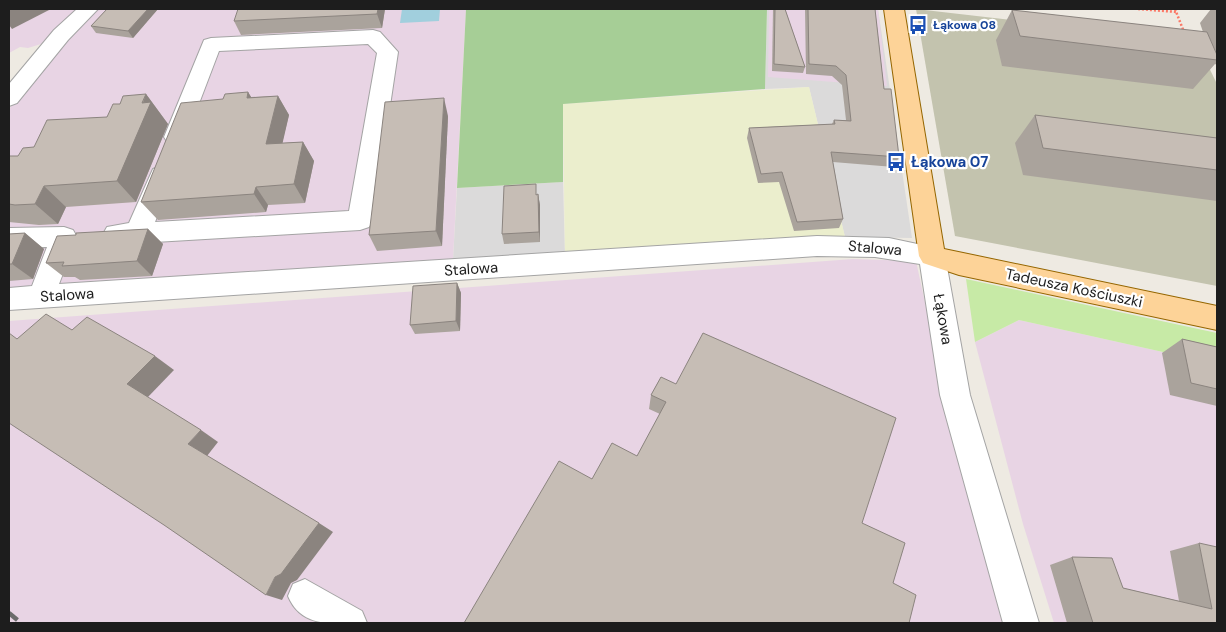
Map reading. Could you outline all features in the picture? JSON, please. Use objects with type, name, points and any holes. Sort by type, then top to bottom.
[{"type":"main road","name":"Łąkowa","points":[[894,9],[932,256]]},
{"type":"main road","name":"Tadeusza Kościuszki","points":[[932,256],[959,264],[1217,318]]},
{"type":"street","points":[[9,98],[61,35],[88,9]]},
{"type":"street","points":[[9,238],[80,236],[138,233],[360,220],[388,52],[373,38],[211,45],[138,233]]},
{"type":"street","points":[[41,297],[80,236]]},
{"type":"street","name":"Stalowa","points":[[9,299],[850,244],[932,256]]},
{"type":"street","name":"Łąkowa","points":[[932,256],[955,395],[1021,623]]},
{"type":"street","points":[[305,596],[350,623]]},
{"type":"path","points":[[1138,9],[1176,11],[1184,32]]},
{"type":"shaded area","points":[[9,9],[76,9],[41,44],[28,48],[20,47],[9,53]]},
{"type":"shaded area","points":[[98,9],[466,9],[453,259],[9,296],[9,109],[44,65]]},
{"type":"shaded area","points":[[767,9],[878,9],[912,238],[845,237],[809,87],[765,89]]},
{"type":"shaded area","points":[[769,9],[878,9],[887,86],[768,77]]},
{"type":"shaded area","points":[[916,9],[1196,41],[1217,84],[1217,286],[955,236]]},
{"type":"shaded area","points":[[809,87],[845,237],[565,256],[563,104]]},
{"type":"shaded area","points":[[563,182],[565,256],[453,259],[457,188]]},
{"type":"shaded area","points":[[853,259],[916,261],[953,432],[1002,623],[9,623],[9,321]]},
{"type":"shaded area","points":[[1019,320],[1217,364],[1217,623],[1054,623],[1023,524],[975,342]]},
{"type":"green space","points":[[466,9],[767,9],[765,89],[563,104],[563,182],[457,188]]},
{"type":"green space","points":[[966,279],[1217,333],[1217,364],[1019,320],[975,342]]},
{"type":"water","points":[[402,9],[440,9],[439,21],[400,23]]},
{"type":"building","points":[[107,9],[148,9],[128,31],[91,26]]},
{"type":"building","points":[[238,9],[378,9],[377,14],[234,21]]},
{"type":"building","points":[[775,9],[785,9],[805,67],[774,64]]},
{"type":"building","points":[[808,9],[875,9],[884,89],[891,89],[899,157],[831,152],[843,219],[797,222],[782,172],[761,174],[749,128],[835,124],[834,120],[851,121],[846,75],[836,66],[809,64]]},
{"type":"building","points":[[1012,10],[1207,32],[1217,55],[1217,60],[1020,36]]},
{"type":"building","points":[[248,92],[247,98],[278,96],[266,144],[303,142],[294,184],[256,187],[254,194],[141,202],[181,103],[223,99],[225,94]]},
{"type":"building","points":[[146,94],[142,103],[151,102],[117,181],[44,186],[35,204],[9,204],[9,156],[18,156],[23,148],[34,147],[47,120],[107,117],[113,104],[120,104],[123,96]]},
{"type":"building","points":[[444,98],[436,231],[369,235],[385,102]]},
{"type":"building","points":[[1035,115],[1217,138],[1217,170],[1043,148]]},
{"type":"building","points":[[536,184],[539,232],[502,234],[504,186]]},
{"type":"building","points":[[148,229],[137,261],[62,266],[64,262],[46,263],[57,236],[76,235],[76,233]]},
{"type":"building","points":[[25,233],[12,264],[9,264],[9,234]]},
{"type":"building","points":[[457,283],[456,321],[410,325],[413,286]]},
{"type":"building","points":[[46,314],[72,330],[87,317],[155,356],[127,384],[201,430],[188,444],[319,523],[281,574],[275,577],[266,595],[9,423],[9,333],[17,339]]},
{"type":"building","points":[[703,333],[896,418],[862,523],[905,543],[893,583],[916,595],[909,623],[464,623],[559,461],[592,479],[612,443],[637,456],[666,402],[651,395],[661,377],[676,384]]},
{"type":"building","points":[[1182,339],[1217,347],[1217,389],[1191,383]]},
{"type":"building","points":[[1199,543],[1217,547],[1217,623],[1093,623],[1072,557],[1112,558],[1123,588],[1212,609]]},
{"type":"railway","points":[[9,613],[21,623]]},
{"type":"place","name":"Łąkowa 08","points":[[918,25]]},
{"type":"place","name":"Łąkowa 07","points":[[896,162]]}]
